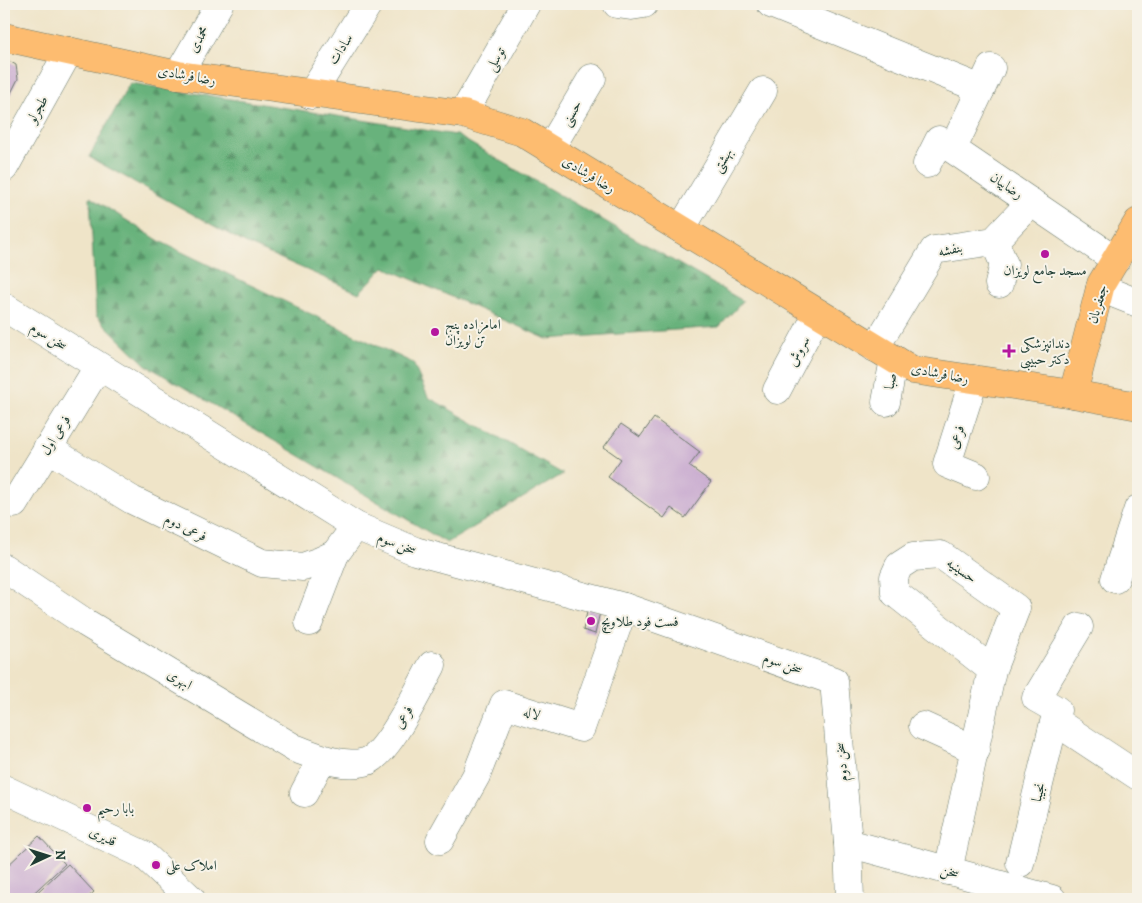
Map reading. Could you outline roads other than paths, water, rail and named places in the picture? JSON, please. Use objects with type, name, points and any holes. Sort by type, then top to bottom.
[{"type":"main road","name":"رضا فرشادی","points":[[4,37],[178,75],[311,95],[463,114],[522,132],[912,370],[1073,394],[1138,406]]},
{"type":"main road","name":"جعفریان","points":[[1073,394],[1100,288],[1138,222]]},
{"type":"street","name":"محمدی","points":[[178,75],[219,4]]},
{"type":"street","name":"سادات","points":[[311,95],[368,4]]},
{"type":"street","name":"توسلی","points":[[463,114],[526,4]]},
{"type":"street","points":[[616,4],[631,6],[644,4]]},
{"type":"street","points":[[771,4],[986,78],[953,148],[939,140],[927,164]]},
{"type":"street","name":"طجرلو","points":[[4,168],[70,51]]},
{"type":"street","name":"حسنی","points":[[550,149],[592,78]]},
{"type":"street","name":"بهشتی","points":[[681,229],[763,91]]},
{"type":"street","name":"رضاییان","points":[[953,148],[1116,260]]},
{"type":"street","points":[[1000,284],[1004,264],[994,241],[1031,202]]},
{"type":"street","name":"بنفشه","points":[[884,354],[934,250],[994,241]]},
{"type":"street","points":[[1100,288],[1138,303]]},
{"type":"street","name":"سخن سوم","points":[[4,307],[356,526],[415,551],[624,607],[834,681]]},
{"type":"street","name":"سروش","points":[[777,390],[818,313]]},
{"type":"street","name":"صبا","points":[[884,354],[886,402]]},
{"type":"street","name":"فرعی اول","points":[[14,504],[98,367]]},
{"type":"street","name":"فرعی","points":[[974,380],[946,464],[976,476]]},
{"type":"street","name":"فرعی دوم","points":[[47,448],[132,500],[262,563],[302,566],[335,554]]},
{"type":"street","points":[[1115,579],[1138,509]]},
{"type":"street","points":[[309,622],[335,554],[356,526]]},
{"type":"street","name":"حسینیه","points":[[948,871],[992,670],[1016,608],[941,555],[913,557],[899,566],[894,577],[895,593],[992,670]]},
{"type":"street","name":"ابهری","points":[[4,568],[86,622],[294,748],[322,759],[343,763],[366,762]]},
{"type":"street","name":"لاله","points":[[440,840],[476,776],[504,704],[581,728],[624,607]]},
{"type":"street","points":[[1079,627],[1036,698],[1057,710],[1056,721],[1138,776]]},
{"type":"street","name":"فرعی","points":[[366,762],[379,755],[400,724],[432,665]]},
{"type":"street","name":"سخن دوم","points":[[834,681],[852,897]]},
{"type":"street","name":"نجیبا","points":[[1020,862],[1056,721]]},
{"type":"street","points":[[923,726],[976,750]]},
{"type":"street","points":[[304,794],[322,759]]},
{"type":"street","name":"قدیری","points":[[4,789],[144,855],[191,899]]},
{"type":"street","name":"سخن","points":[[848,844],[1052,899]]},
{"type":"place","name":"مسجد جامع لویزان","points":[[1045,254]]},
{"type":"place","name":"امامزاده پنج تن لویزان","points":[[435,332]]},
{"type":"place","name":"دندانپزشکی دکتر حبیبی","points":[[1009,351]]},
{"type":"place","name":"فست فود طلاویچ","points":[[591,621]]},
{"type":"place","name":"بابا رحیم","points":[[87,808]]},
{"type":"place","name":"املاک علی","points":[[156,865]]}]
